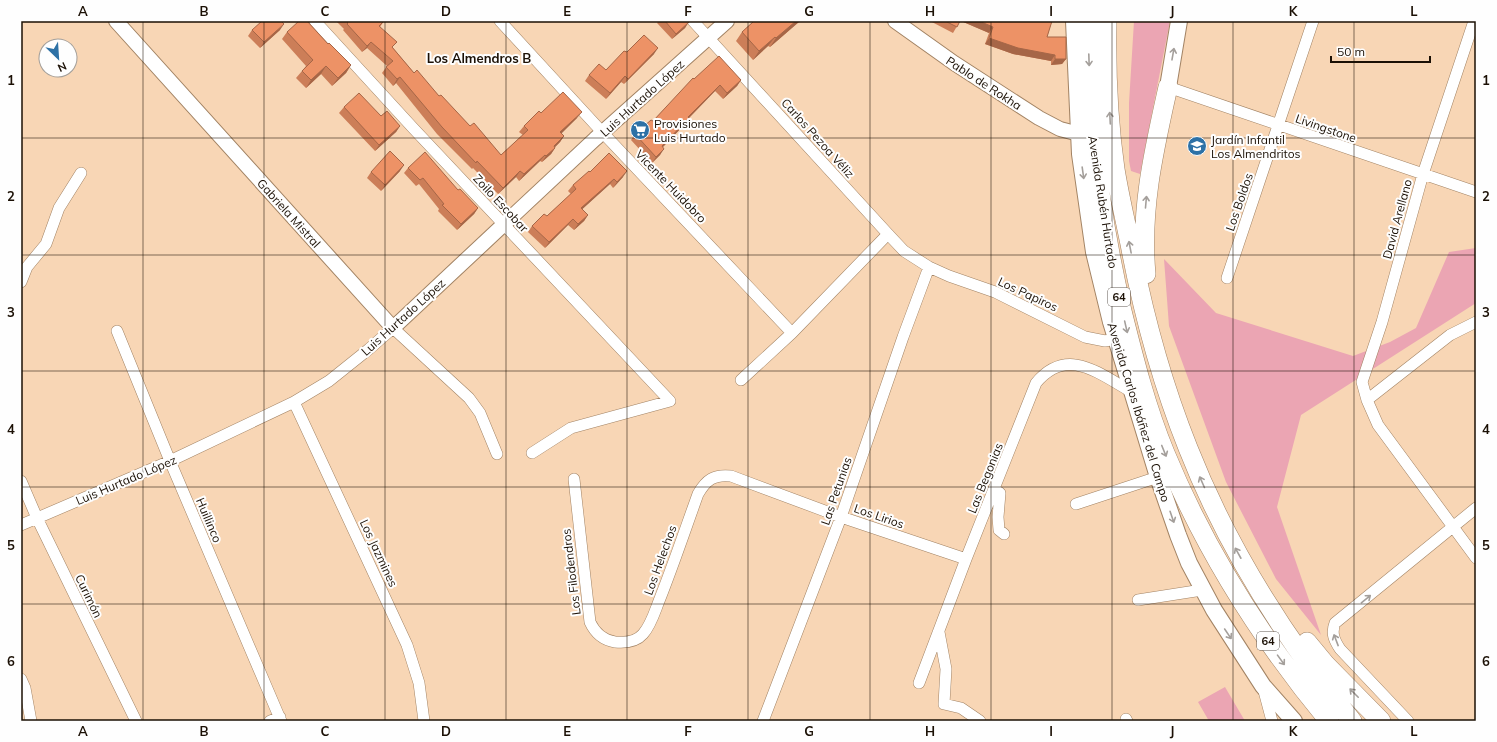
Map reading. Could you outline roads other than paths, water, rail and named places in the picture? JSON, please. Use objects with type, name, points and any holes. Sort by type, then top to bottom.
[{"type":"highway","name":"Avenida Rubén Hurtado","points":[[1089,21],[1090,91],[1094,150],[1104,222],[1124,318],[1146,398],[1165,452],[1184,496],[1215,556],[1274,650],[1329,721]]},
{"type":"highway","name":"Avenida Rubén Hurtado","points":[[1107,21],[1109,111],[1115,169],[1135,272],[1156,353],[1188,450],[1225,530],[1251,577]]},
{"type":"highway","points":[[1156,353],[1147,285],[1144,237],[1147,190],[1152,156],[1168,87]]},
{"type":"highway","points":[[1251,577],[1326,665],[1381,721]]},
{"type":"highway","name":"64","points":[[1251,577],[1302,655],[1352,721]]},
{"type":"main road","name":"Avenida Carlos Ibáñez del Campo","points":[[1074,21],[1080,154],[1094,252],[1116,339],[1158,477],[1178,535],[1202,590],[1226,631],[1263,686],[1294,721]]},
{"type":"main road","points":[[1168,87],[1179,21]]},
{"type":"street","name":"Gabriela Mistral","points":[[116,21],[393,328],[469,398],[480,413],[498,454]]},
{"type":"street","name":"Zoilo Escobar","points":[[316,21],[503,225],[670,401],[571,428],[532,453]]},
{"type":"street","name":"Vicente Huidobro","points":[[500,21],[603,133],[792,333]]},
{"type":"street","name":"Carlos Pezoa Véliz","points":[[693,21],[904,251],[929,267]]},
{"type":"street","name":"Luis Hurtado López","points":[[21,525],[170,462],[294,402],[329,381],[369,350],[603,133],[727,21]]},
{"type":"street","name":"Pablo de Rokha","points":[[895,21],[954,63],[1039,118],[1060,129],[1079,134]]},
{"type":"street","name":"Los Boldos","points":[[1227,278],[1313,21]]},
{"type":"street","name":"David Arellano","points":[[1474,21],[1423,174],[1382,322],[1362,382],[1366,400],[1378,425],[1476,558]]},
{"type":"street","name":"Livingstone","points":[[1168,87],[1476,192]]},
{"type":"street","points":[[21,282],[27,267],[46,244],[59,208],[81,173]]},
{"type":"street","points":[[741,380],[792,333],[888,234]]},
{"type":"street","name":"Los Papiros","points":[[929,267],[949,276],[995,292],[1085,336],[1105,341],[1116,339]]},
{"type":"street","name":"Las Petunias","points":[[763,721],[842,517],[903,337],[929,267]]},
{"type":"street","points":[[1366,400],[1450,335],[1476,322]]},
{"type":"street","name":"Huillinco","points":[[117,332],[277,720]]},
{"type":"street","name":"Las Begonias","points":[[919,683],[1036,384],[1044,374],[1053,368],[1066,364],[1078,364],[1101,374],[1132,392]]},
{"type":"street","name":"Los Jazmines","points":[[294,402],[407,645],[419,683],[424,721]]},
{"type":"street","name":"Los Lirios","points":[[715,476],[731,476],[842,517],[966,560]]},
{"type":"street","name":"Los Helechos","points":[[622,642],[635,640],[648,629],[698,494],[704,484],[715,476]]},
{"type":"street","points":[[1076,504],[1158,477]]},
{"type":"street","name":"Los Filodendros","points":[[574,479],[590,622],[597,634],[603,638],[611,641],[622,642]]},
{"type":"street","name":"Curimón","points":[[21,481],[37,518],[136,721]]},
{"type":"street","points":[[994,489],[1000,493],[999,530],[1004,534]]},
{"type":"street","points":[[1408,721],[1340,649],[1332,630],[1335,623],[1476,508]]},
{"type":"street","points":[[1138,600],[1202,590]]},
{"type":"street","points":[[939,631],[946,669],[944,704],[961,708],[980,721]]},
{"type":"street","points":[[23,684],[32,721]]},
{"type":"street","points":[[1263,686],[1272,721]]},
{"type":"place","name":"Provisiones Luis Hurtado","points":[[640,130]]},
{"type":"place","name":"Jardín Infantil Los Almendritos","points":[[1197,146]]},
{"type":"district","name":"Los Almendros B","points":[[479,58]]}]
